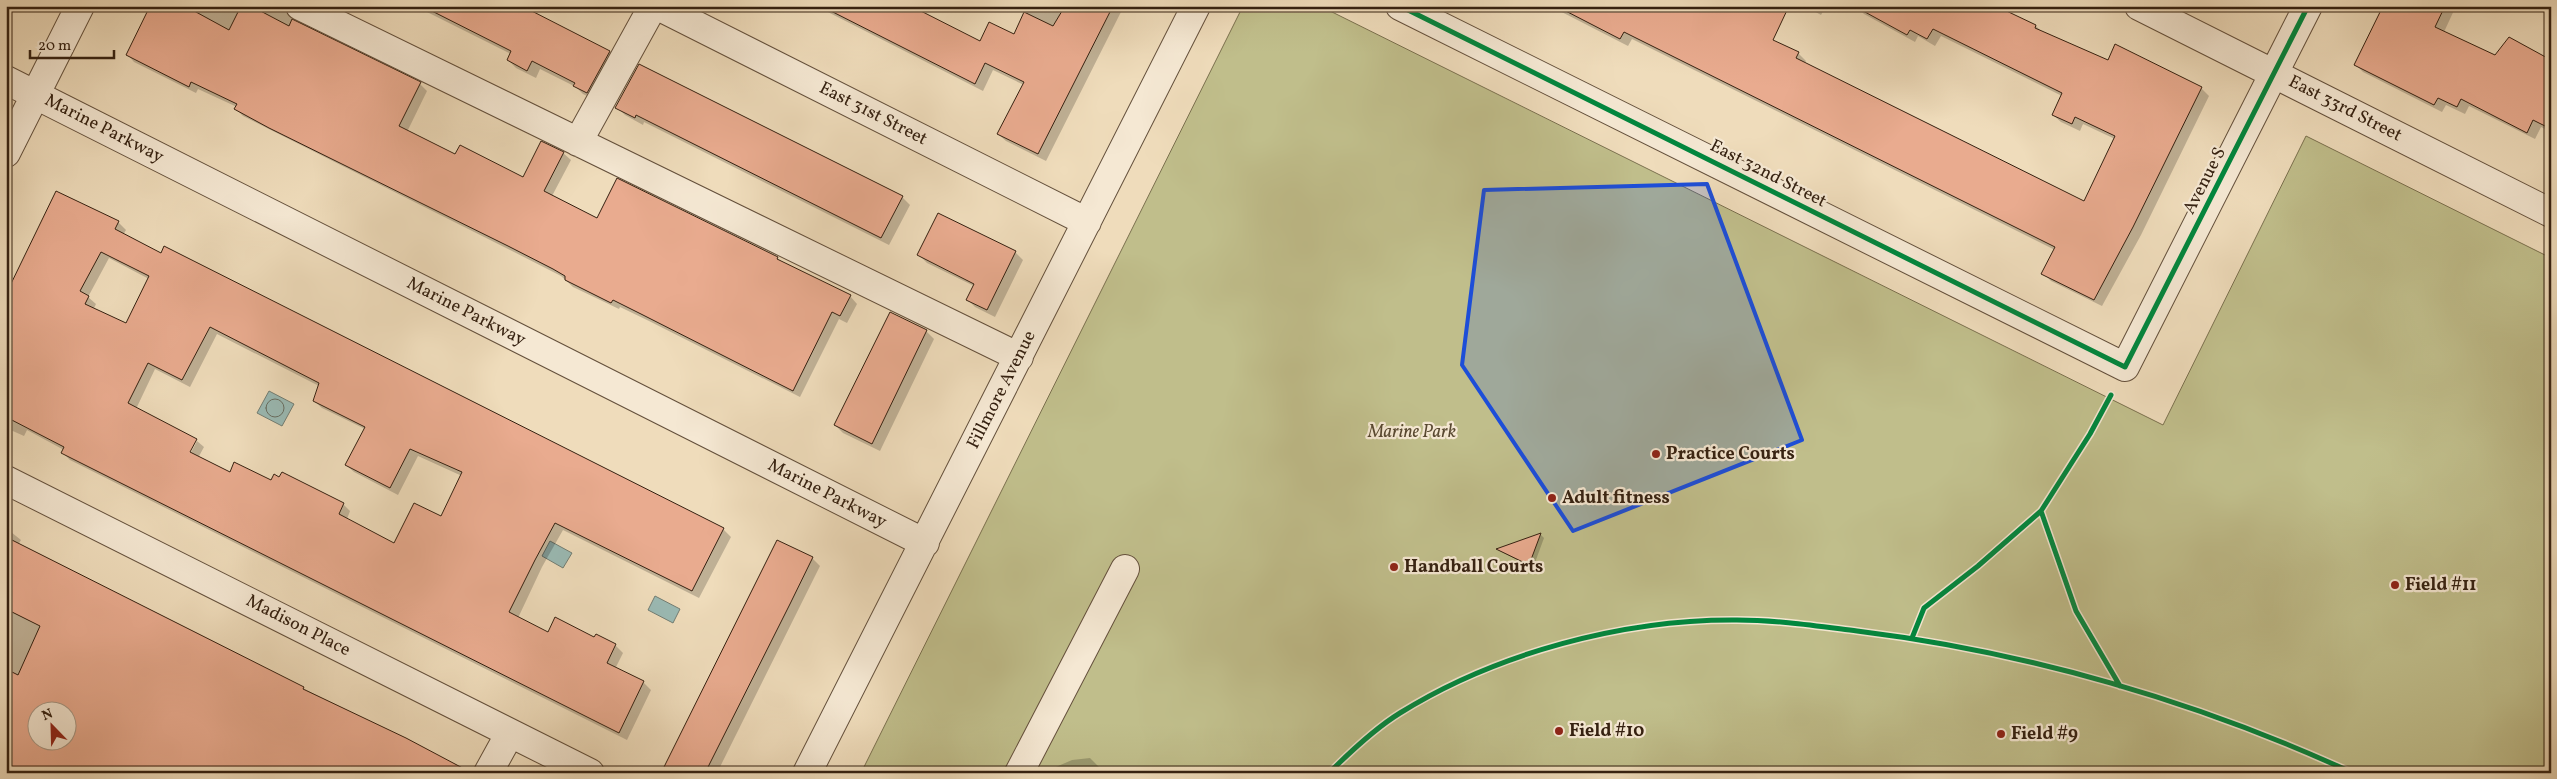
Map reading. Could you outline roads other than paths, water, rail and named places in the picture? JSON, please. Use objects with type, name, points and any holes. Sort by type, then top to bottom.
[{"type":"street","points":[[6,153],[80,6]]},
{"type":"street","points":[[300,6],[1019,357]]},
{"type":"street","points":[[578,142],[653,6]]},
{"type":"street","name":"East 31st Street","points":[[658,6],[1087,222]]},
{"type":"street","name":"Fillmore Avenue","points":[[807,773],[1196,6]]},
{"type":"street","name":"East 32nd Street","points":[[1400,6],[2125,367]]},
{"type":"street","name":"East 33rd Street","points":[[2139,6],[2551,212]]},
{"type":"street","name":"Avenue S","points":[[2125,367],[2308,6]]},
{"type":"street","name":"Marine Parkway","points":[[6,80],[925,543]]},
{"type":"street","name":"Madison Place","points":[[6,480],[590,773]]},
{"type":"street","points":[[1019,773],[1125,569]]},
{"type":"street","points":[[488,773],[510,732]]},
{"type":"water","points":[[269,391],[294,404],[282,426],[257,413]]},
{"type":"water","points":[[550,541],[572,553],[563,568],[542,556]]},
{"type":"water","points":[[655,596],[680,609],[673,623],[648,610]]},
{"type":"place","name":"Practice Courts","points":[[1656,454]]},
{"type":"place","name":"Adult fitness","points":[[1552,498]]},
{"type":"place","name":"Handball Courts","points":[[1394,567]]},
{"type":"place","name":"Field #11","points":[[2395,585]]},
{"type":"place","name":"Field #10","points":[[1559,731]]},
{"type":"place","name":"Field #9","points":[[2001,734]]},
{"type":"park label","name":"Marine Park","points":[[1412,432]]}]
